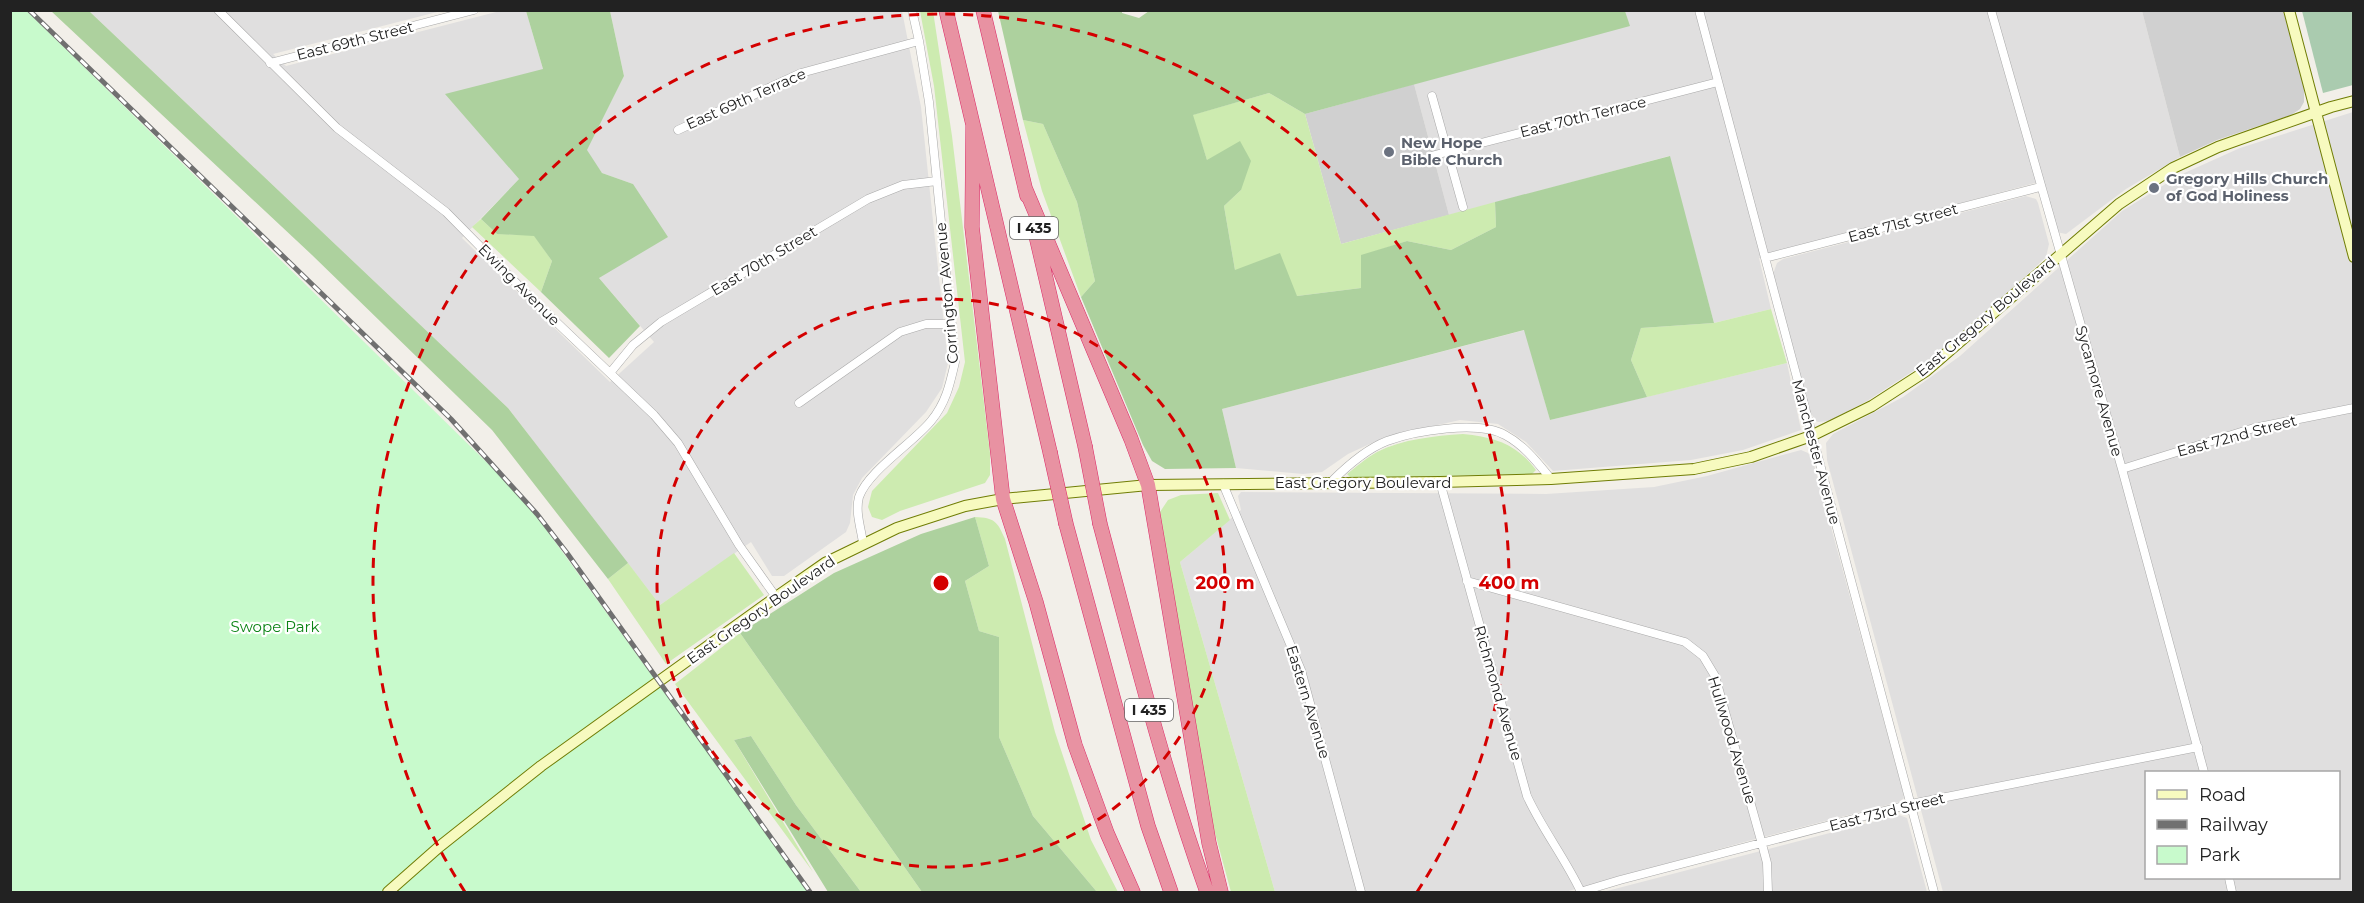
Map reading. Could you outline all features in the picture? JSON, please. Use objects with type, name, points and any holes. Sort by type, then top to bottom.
[{"type":"highway","name":"I 435","points":[[946,10],[1066,524],[1148,826],[1171,892]]},
{"type":"highway","name":"I 435","points":[[983,10],[1085,446],[1100,524],[1159,746],[1207,892]]},
{"type":"highway","points":[[973,126],[972,227],[1003,500],[1036,602],[1075,745],[1107,833],[1133,892]]},
{"type":"highway","points":[[1025,188],[1110,387],[1148,485],[1209,843],[1221,892]]},
{"type":"main road","points":[[2289,10],[2354,257]]},
{"type":"main road","name":"East Gregory Boulevard","points":[[388,892],[438,847],[541,766],[776,597],[825,563],[863,543],[927,517],[965,506],[1003,500],[1148,485],[1551,479],[1694,469],[1751,457],[1811,436],[1872,406],[1926,371],[2119,204],[2173,168],[2218,147],[2315,112],[2354,101]]},
{"type":"street","name":"Ewing Avenue","points":[[219,10],[337,128],[446,212],[531,298],[654,415],[678,443],[739,545],[776,597]]},
{"type":"street","name":"East 69th Street","points":[[270,63],[474,10]]},
{"type":"street","name":"Corrington Avenue","points":[[863,543],[857,510],[863,489],[930,422],[948,393],[955,362],[929,102],[912,10]]},
{"type":"street","name":"Manchester Avenue","points":[[1699,10],[1934,892]]},
{"type":"street","name":"Sycamore Avenue","points":[[1991,10],[2204,771]]},
{"type":"street","name":"East 69th Terrace","points":[[678,130],[801,73],[919,41]]},
{"type":"street","name":"East 70th Terrace","points":[[1431,156],[1718,82]]},
{"type":"street","points":[[1432,96],[1463,207]]},
{"type":"street","name":"East 70th Street","points":[[610,373],[633,345],[662,322],[868,199],[903,185],[937,181]]},
{"type":"street","name":"East 71st Street","points":[[1765,258],[2040,187]]},
{"type":"street","points":[[799,403],[900,332],[926,324],[952,324]]},
{"type":"street","name":"East 72nd Street","points":[[2121,469],[2254,428],[2354,408]]},
{"type":"street","points":[[1331,482],[1346,466],[1387,442],[1462,427],[1503,433],[1527,450],[1551,479]]},
{"type":"street","name":"Richmond Avenue","points":[[1440,482],[1527,796],[1539,822],[1569,866],[1580,892]]},
{"type":"street","name":"Eastern Avenue","points":[[1222,484],[1301,670],[1361,892]]},
{"type":"street","name":"Hullwood Avenue","points":[[1467,581],[1685,642],[1703,656],[1714,676],[1762,843],[1767,863],[1768,892]]},
{"type":"street","name":"East 73rd Street","points":[[1580,892],[1911,804],[2198,747]]},
{"type":"shaded area","points":[[89,11],[441,11],[273,54],[286,66],[500,11],[526,11],[543,69],[519,179],[462,238],[610,382],[654,342],[599,278],[633,184],[602,173],[586,150],[624,76],[610,11],[902,11],[921,107],[948,363],[942,388],[926,412],[862,478],[853,495],[850,523],[846,532],[784,576],[772,576],[751,542],[660,605],[508,408]]},
{"type":"shaded area","points":[[1625,11],[2142,11],[2180,157],[2126,189],[2066,234],[2056,232],[2042,181],[1759,258],[1771,309],[1714,323],[1669,156],[1449,215],[1414,84],[1629,25]]},
{"type":"shaded area","points":[[2142,11],[2284,11],[2304,87],[2304,102],[2300,109],[2291,115],[2217,140],[2180,157]]},
{"type":"shaded area","points":[[1414,84],[1449,215],[1341,244],[1305,114]]},
{"type":"shaded area","points":[[2353,112],[2353,892],[1943,892],[1827,460],[1826,443],[1833,434],[1903,397],[1960,356],[2122,211],[2180,175],[2240,148]]},
{"type":"shaded area","points":[[2026,196],[2036,199],[2038,203],[2049,244],[2046,257],[1976,323],[1933,358],[1867,401],[1829,421],[1815,420],[1809,410],[1773,274],[1777,263],[1783,259]]},
{"type":"shaded area","points":[[1525,330],[1550,420],[1787,363],[1801,430],[1743,450],[1691,460],[1553,471],[1526,442],[1498,424],[1460,420],[1385,437],[1348,454],[1322,472],[1303,474],[1236,468],[1222,409]]},
{"type":"shaded area","points":[[1801,450],[1808,453],[1813,461],[1904,798],[1899,802],[1565,892],[1275,892],[1180,562],[1241,510],[1238,496],[1241,492],[1546,494],[1654,487],[1707,476]]},
{"type":"shaded area","points":[[1899,815],[1907,818],[1927,892],[1603,892]]},
{"type":"green space","name":"Swope Park","points":[[10,11],[27,11],[524,499],[809,892],[11,892]]},
{"type":"green space","points":[[51,11],[89,11],[508,408],[628,563],[608,579],[492,430],[312,255]]},
{"type":"green space","points":[[526,11],[610,11],[624,76],[587,150],[602,173],[633,184],[668,237],[599,278],[640,326],[609,358],[541,292],[552,261],[534,236],[497,234],[481,219],[519,179],[445,94],[543,69]]},
{"type":"green space","points":[[920,11],[933,11],[952,136],[990,453],[990,475],[985,483],[900,511],[882,520],[872,517],[868,507],[872,491],[947,413],[959,387],[965,362],[934,86]]},
{"type":"green space","points":[[998,11],[1122,11],[1122,13],[1139,18],[1149,11],[1625,11],[1630,26],[1305,114],[1269,93],[1193,115],[1207,160],[1240,141],[1251,161],[1241,190],[1224,206],[1235,270],[1280,253],[1297,296],[1361,288],[1361,255],[1407,241],[1451,250],[1496,227],[1495,202],[1670,156],[1714,323],[1641,328],[1631,360],[1647,397],[1550,420],[1524,330],[1222,409],[1236,468],[1165,469],[1152,461],[1143,445],[1081,297],[1095,281],[1077,202],[1043,124],[1023,120]]},
{"type":"green space","points":[[2302,11],[2353,11],[2353,85],[2323,93]]},
{"type":"green space","points":[[1269,93],[1305,114],[1341,244],[1495,202],[1496,227],[1451,250],[1407,241],[1361,256],[1361,288],[1297,296],[1235,270],[1224,206],[1241,190],[1207,160],[1192,115]]},
{"type":"green space","points":[[1023,120],[1043,124],[1077,202],[1095,281],[1081,297],[1042,191]]},
{"type":"green space","points":[[481,219],[497,234],[534,235],[552,261],[541,292],[472,227]]},
{"type":"green space","points":[[1771,309],[1787,363],[1647,397],[1631,360],[1641,328],[1714,323]]},
{"type":"green space","points":[[1463,434],[1504,443],[1521,454],[1536,470],[1532,474],[1351,478],[1347,474],[1373,454],[1397,444],[1430,437]]},
{"type":"green space","points":[[1218,493],[1230,520],[1180,562],[1275,892],[1231,892],[1212,822],[1160,512],[1168,500],[1181,495]]},
{"type":"green space","points":[[975,517],[987,518],[994,522],[1005,539],[1055,732],[1091,840],[1118,892],[1097,892],[1033,816],[999,737],[999,637],[979,631],[965,581],[989,566]]},
{"type":"green space","points":[[975,517],[989,566],[965,581],[979,631],[999,637],[999,737],[1033,816],[1097,892],[922,892],[740,633],[834,573],[921,534]]},
{"type":"green space","points":[[734,553],[764,595],[666,664],[608,579],[628,563],[660,605]]},
{"type":"green space","points":[[740,633],[922,892],[861,892],[796,805],[751,736],[734,740],[813,872],[675,684]]},
{"type":"green space","points":[[751,736],[796,805],[861,892],[828,892],[734,740]]},
{"type":"railway","points":[[29,10],[451,419],[537,514],[810,892]]},
{"type":"place","name":"New Hope Bible Church","points":[[1389,152]]},
{"type":"place","name":"Gregory Hills Church of God Holiness","points":[[2154,188]]}]
